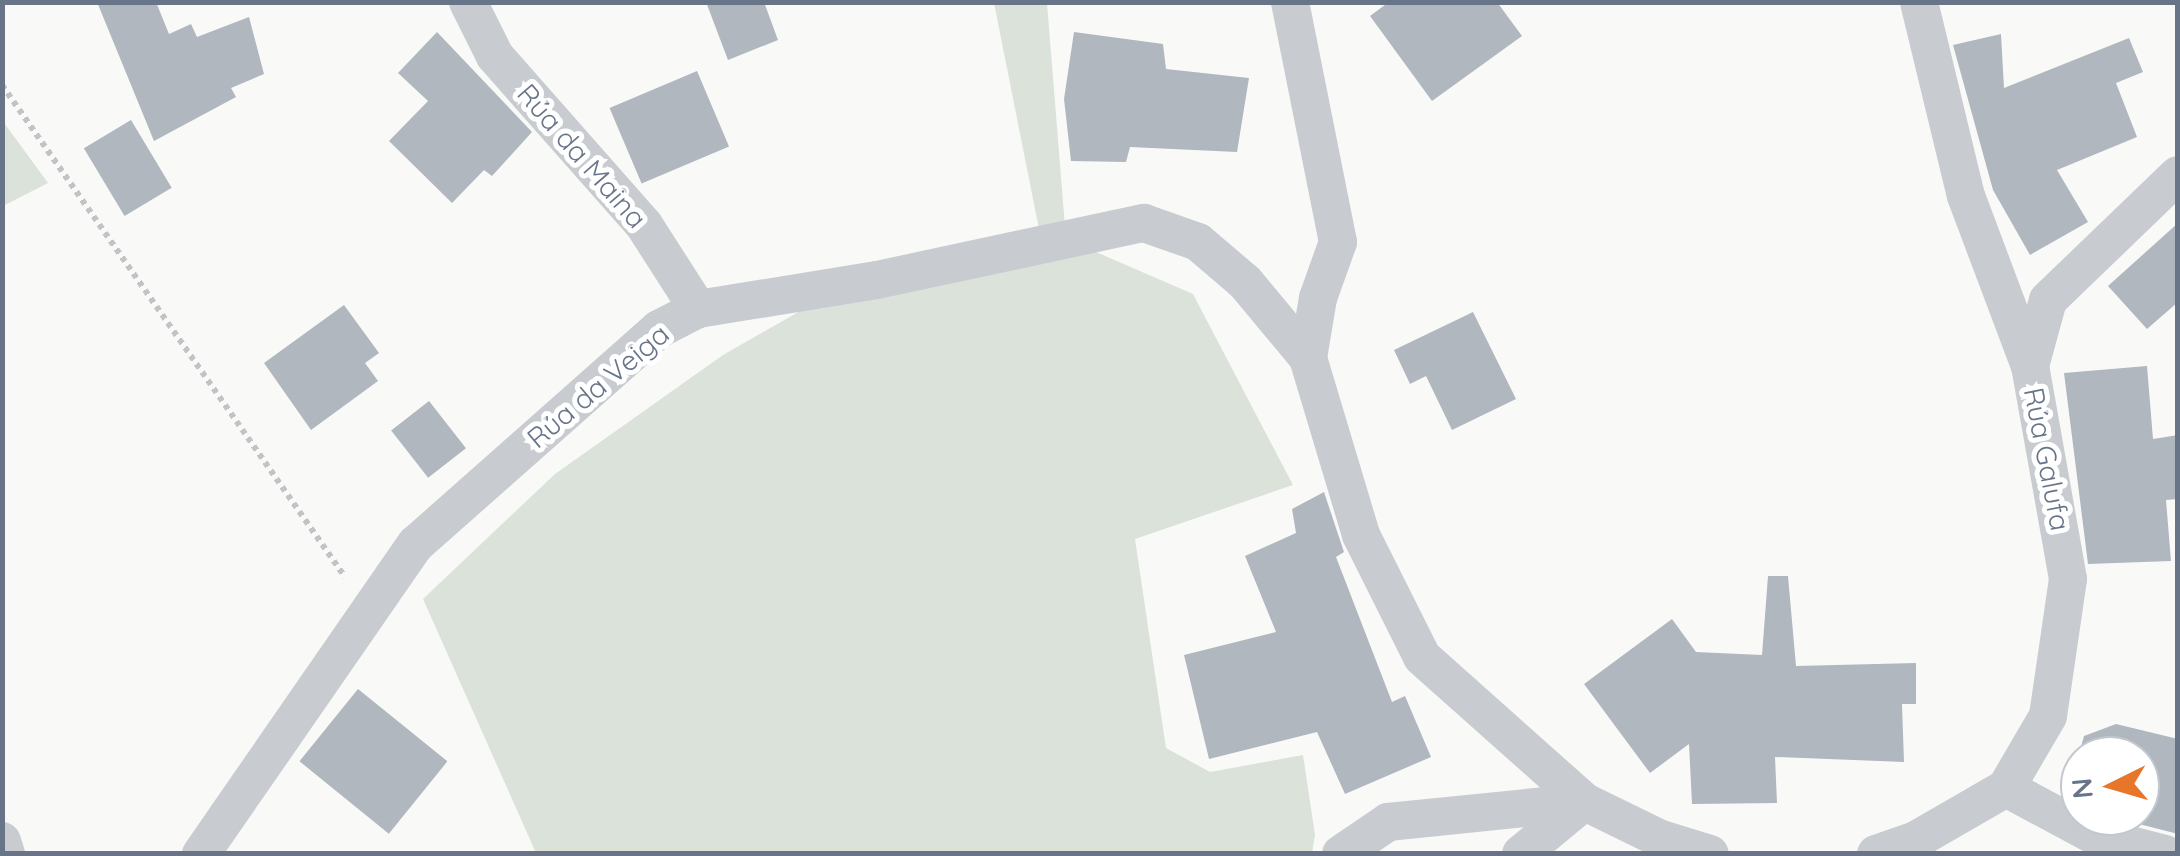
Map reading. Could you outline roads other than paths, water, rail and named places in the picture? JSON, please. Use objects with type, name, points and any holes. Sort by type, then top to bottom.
[{"type":"street","name":"Rúa da Maina","points":[[468,2],[495,56],[644,225],[698,310]]},
{"type":"street","points":[[1290,2],[1338,242],[1318,298],[1308,358],[1361,536],[1422,657],[1585,802],[1661,840],[1710,854]]},
{"type":"street","points":[[1919,2],[1966,196],[2030,366]]},
{"type":"street","name":"Rúa Galufa","points":[[2006,788],[2048,716],[2068,578],[2030,366],[2048,300],[2178,175]]},
{"type":"street","name":"Rúa da Veiga","points":[[201,854],[416,544],[659,329],[698,310],[877,280],[1144,222],[1198,242],[1245,282],[1308,358]]},
{"type":"street","points":[[1876,854],[1916,840],[2006,788],[2095,836],[2165,854]]},
{"type":"street","points":[[1340,854],[1388,822],[1585,802]]},
{"type":"street","points":[[1520,854],[1585,802]]},
{"type":"street","points":[[2,841],[6,854]]}]
